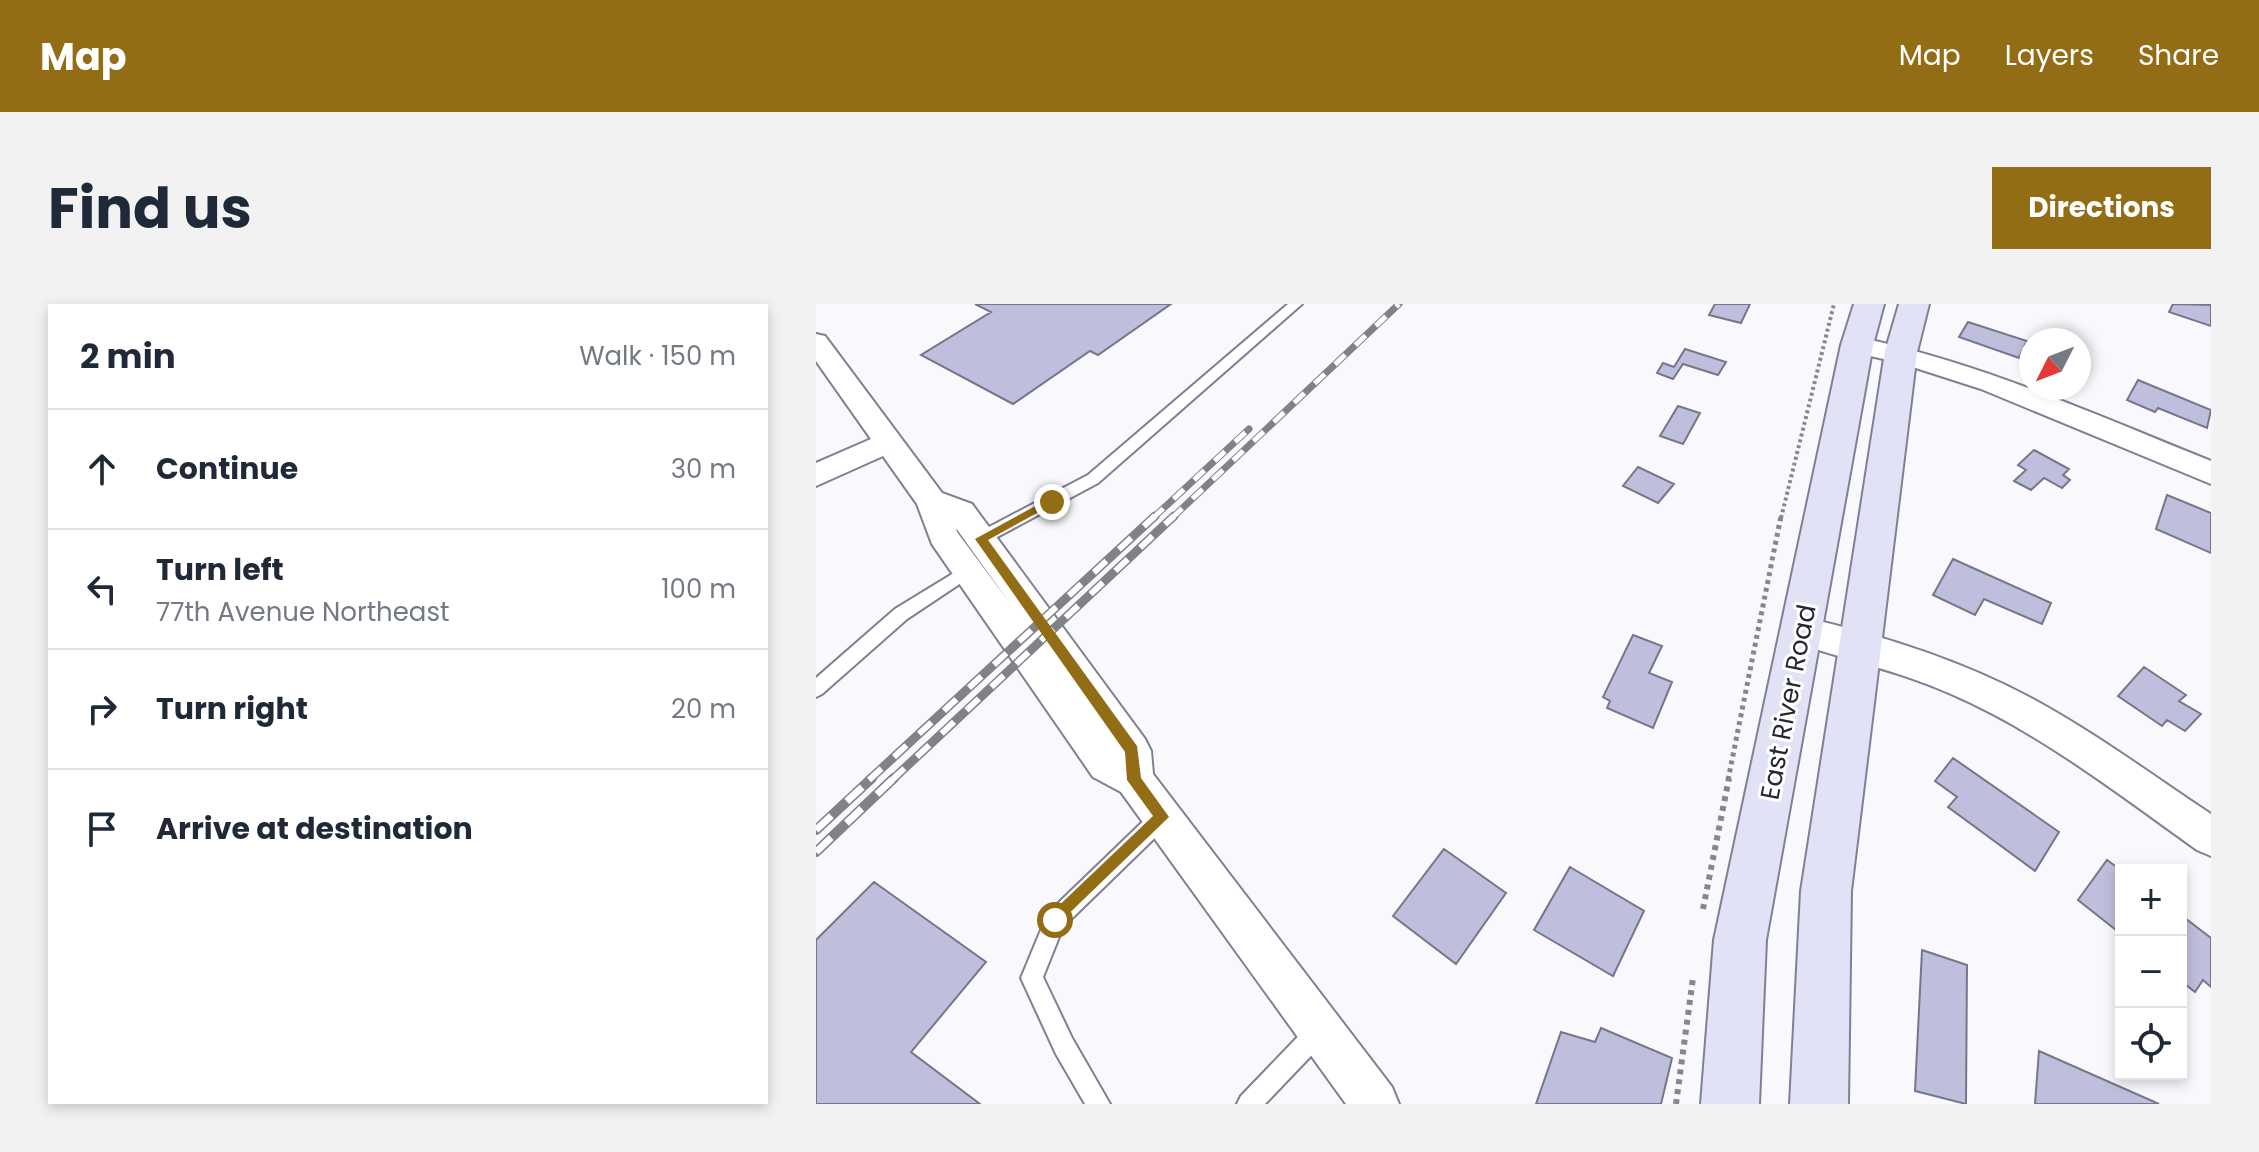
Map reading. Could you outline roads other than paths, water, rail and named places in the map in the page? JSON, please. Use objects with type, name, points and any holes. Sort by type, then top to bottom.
[{"type":"main road","name":"East River Road","points":[[1730,1104],[1740,940],[1857,345],[1869,304]]},
{"type":"main road","points":[[1819,1104],[1826,891],[1901,352],[1914,304]]},
{"type":"street","points":[[816,342],[931,501],[943,536],[1106,765],[1134,780],[1375,1104]]},
{"type":"street","points":[[1857,345],[1901,352],[2211,473]]},
{"type":"street","points":[[816,475],[887,443]]},
{"type":"street","points":[[931,501],[961,512],[1132,751],[1134,780]]},
{"type":"street","points":[[1802,631],[1860,644],[1989,694],[2211,837]]},
{"type":"lane","points":[[980,539],[1093,479],[1296,304]]},
{"type":"lane","points":[[816,689],[901,614],[967,571]]},
{"type":"lane","points":[[1098,1104],[1064,1046],[1032,978],[1055,920],[1162,817]]},
{"type":"lane","points":[[1249,1104],[1320,1030]]},
{"type":"railway","points":[[1172,518],[1399,304]]},
{"type":"railway","points":[[1153,518],[1249,429]]},
{"type":"railway","points":[[869,780],[1155,516]]},
{"type":"railway","points":[[892,780],[1174,516]]},
{"type":"railway","points":[[816,830],[872,778]]},
{"type":"railway","points":[[816,852],[894,778]]}]
